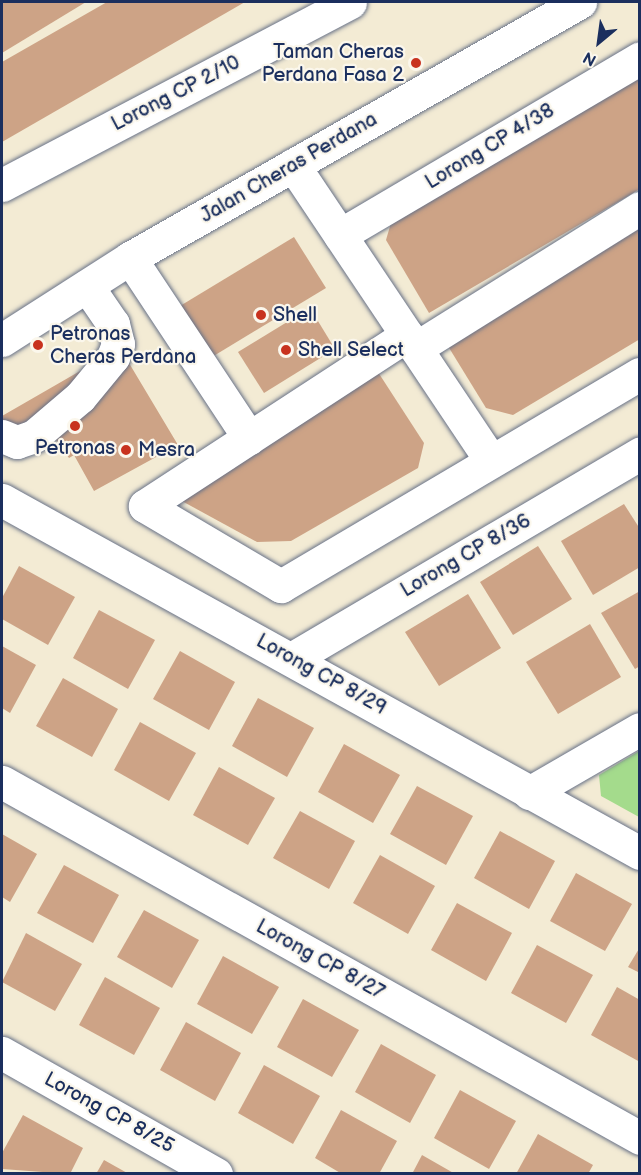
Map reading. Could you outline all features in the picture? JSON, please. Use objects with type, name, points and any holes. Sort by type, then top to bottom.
[{"type":"street","name":"Lorong CP 2/10","points":[[2,185],[316,10],[350,2]]},
{"type":"street","name":"Jalan Cheras Perdana","points":[[2,340],[130,258],[580,2]]},
{"type":"street","name":"Lorong CP 4/38","points":[[340,235],[639,58]]},
{"type":"street","points":[[293,165],[490,459]]},
{"type":"street","points":[[639,208],[249,438],[145,506],[281,586],[490,459],[639,374]]},
{"type":"street","points":[[130,258],[249,438]]},
{"type":"street","points":[[2,436],[16,442],[34,436],[80,396],[113,357],[118,344],[113,324],[87,286]]},
{"type":"street","name":"Lorong CP 8/36","points":[[292,658],[639,454]]},
{"type":"street","name":"Lorong CP 8/29","points":[[2,500],[292,658],[639,853]]},
{"type":"street","points":[[529,792],[639,729]]},
{"type":"street","name":"Lorong CP 8/27","points":[[2,782],[639,1138]]},
{"type":"street","name":"Lorong CP 8/25","points":[[2,1053],[216,1173]]},
{"type":"green space","points":[[639,751],[639,817],[601,796],[599,775]]},
{"type":"building","points":[[2,2],[86,2],[2,53]]},
{"type":"building","points":[[107,2],[245,2],[2,142],[2,62]]},
{"type":"building","points":[[640,71],[640,189],[429,313],[386,240],[393,216]]},
{"type":"building","points":[[640,219],[640,339],[513,415],[486,408],[443,338]]},
{"type":"building","points":[[294,237],[326,288],[207,360],[175,309]]},
{"type":"building","name":"Shell Select","points":[[310,308],[335,349],[264,393],[238,352]]},
{"type":"building","points":[[120,348],[178,445],[94,491],[74,455],[69,458],[51,433],[2,434],[2,416]]},
{"type":"building","points":[[376,369],[424,443],[418,468],[291,541],[257,542],[169,494]]},
{"type":"building","points":[[624,504],[640,529],[640,567],[593,595],[561,541]]},
{"type":"building","points":[[538,546],[572,599],[513,635],[480,582]]},
{"type":"building","points":[[19,566],[75,597],[48,645],[2,619],[2,598]]},
{"type":"building","points":[[640,591],[640,666],[635,669],[601,613]]},
{"type":"building","points":[[468,594],[501,648],[439,686],[405,632]]},
{"type":"building","points":[[99,610],[155,640],[128,689],[73,658]]},
{"type":"building","points":[[590,624],[621,677],[558,714],[526,662]]},
{"type":"building","points":[[2,646],[36,665],[10,713],[2,708]]},
{"type":"building","points":[[180,651],[235,682],[209,730],[153,699]]},
{"type":"building","points":[[63,678],[118,709],[92,757],[36,726]]},
{"type":"building","points":[[258,698],[314,728],[287,777],[232,746]]},
{"type":"building","points":[[140,722],[196,753],[169,801],[114,770]]},
{"type":"building","points":[[344,744],[400,775],[373,823],[318,792]]},
{"type":"building","points":[[219,767],[275,798],[248,845],[193,815]]},
{"type":"building","points":[[417,786],[473,816],[446,865],[390,834]]},
{"type":"building","points":[[300,811],[355,841],[329,889],[273,858]]},
{"type":"building","points":[[500,831],[555,861],[529,909],[474,878]]},
{"type":"building","points":[[2,834],[37,854],[10,902],[2,897]]},
{"type":"building","points":[[380,855],[435,886],[408,934],[353,903]]},
{"type":"building","points":[[64,865],[119,895],[93,943],[37,913]]},
{"type":"building","points":[[576,873],[632,904],[605,951],[550,921]]},
{"type":"building","points":[[457,903],[512,933],[486,981],[431,950]]},
{"type":"building","points":[[144,910],[199,940],[172,988],[117,957]]},
{"type":"building","points":[[26,933],[82,964],[55,1011],[2,982]]},
{"type":"building","points":[[537,945],[593,975],[566,1023],[511,993]]},
{"type":"building","points":[[640,947],[640,973],[628,967]]},
{"type":"building","points":[[223,956],[279,987],[252,1034],[197,1004]]},
{"type":"building","points":[[105,977],[160,1008],[134,1055],[79,1025]]},
{"type":"building","points":[[617,987],[640,1000],[640,1062],[591,1035]]},
{"type":"building","points":[[303,999],[359,1030],[332,1077],[277,1047]]},
{"type":"building","points":[[186,1022],[241,1053],[215,1101],[160,1070]]},
{"type":"building","points":[[381,1044],[436,1075],[410,1123],[355,1092]]},
{"type":"building","points":[[264,1065],[320,1096],[293,1144],[238,1113]]},
{"type":"building","points":[[460,1090],[516,1121],[489,1169],[434,1138]]},
{"type":"building","points":[[341,1110],[397,1141],[379,1174],[342,1174],[315,1158]]},
{"type":"building","points":[[23,1115],[83,1148],[70,1174],[2,1169],[2,1153]]},
{"type":"building","points":[[538,1134],[593,1165],[588,1174],[516,1174]]},
{"type":"building","points":[[422,1155],[450,1171],[455,1174],[412,1174]]},
{"type":"building","points":[[104,1160],[129,1174],[96,1174]]},
{"type":"place","name":"Taman Cheras Perdana Fasa 2","points":[[416,63]]},
{"type":"place","name":"Shell","points":[[261,315]]},
{"type":"place","name":"Petronas Cheras Perdana","points":[[38,345]]},
{"type":"place","name":"Shell Select","points":[[286,350]]},
{"type":"place","name":"Petronas","points":[[75,426]]},
{"type":"place","name":"Mesra","points":[[126,450]]}]
